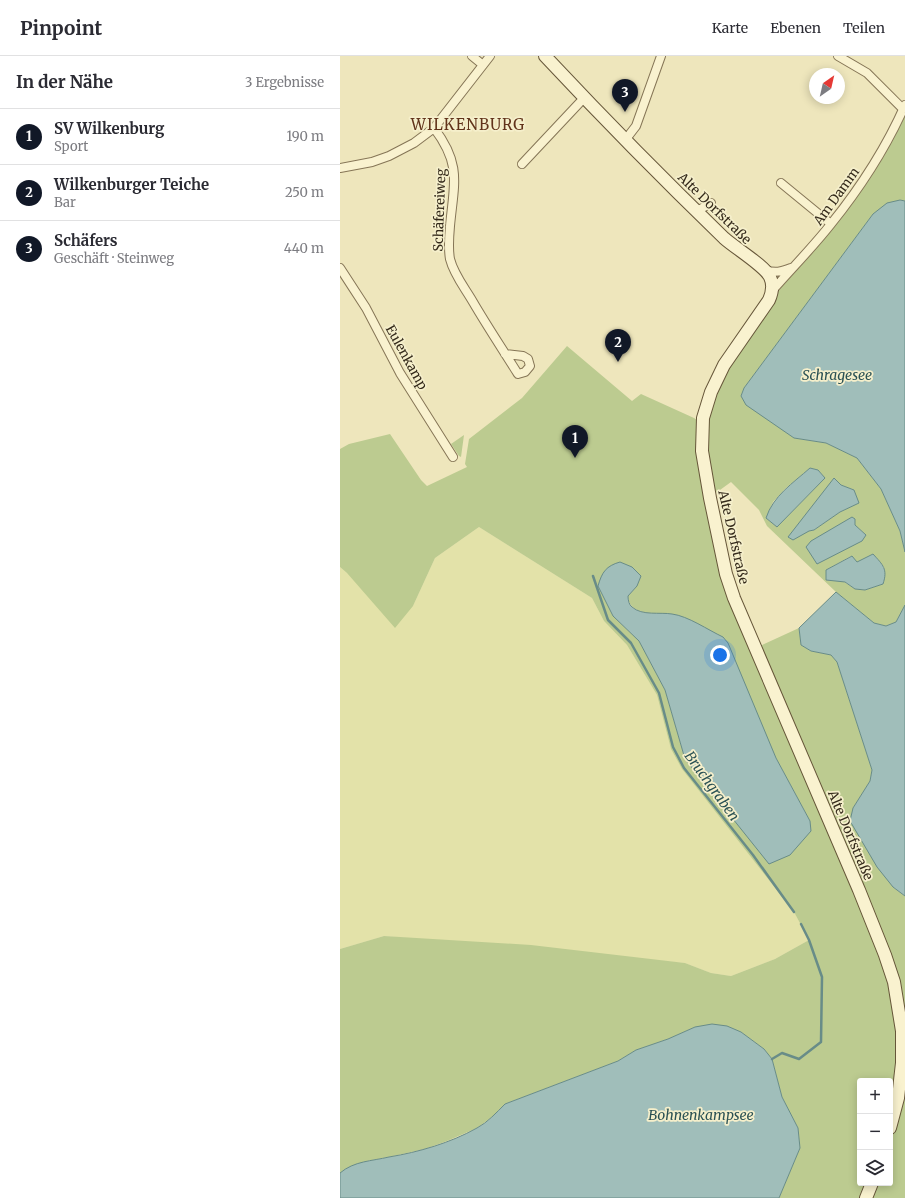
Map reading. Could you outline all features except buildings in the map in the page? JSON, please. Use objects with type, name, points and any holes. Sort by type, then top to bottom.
[{"type":"street","points":[[472,56],[483,65]]},
{"type":"street","points":[[340,168],[372,162],[390,156],[414,143],[434,128],[490,56]]},
{"type":"street","name":"Alte Dorfstraße","points":[[545,56],[584,98],[728,242],[765,270]]},
{"type":"street","points":[[626,139],[636,126],[661,56]]},
{"type":"street","points":[[838,56],[867,74],[904,107]]},
{"type":"street","points":[[522,164],[584,98]]},
{"type":"street","name":"Am Damm","points":[[772,291],[832,224],[857,191],[895,128],[904,107]]},
{"type":"street","name":"Schäfereiweg","points":[[434,128],[448,149],[453,163],[455,180],[448,245],[450,260],[456,274],[505,354]]},
{"type":"street","points":[[782,183],[832,224]]},
{"type":"street","points":[[697,211],[711,203]]},
{"type":"street","points":[[765,270],[774,273],[782,272],[794,267]]},
{"type":"street","name":"Eulenkamp","points":[[340,268],[366,308],[400,373],[453,457]]},
{"type":"street","points":[[765,270],[770,277],[772,291]]},
{"type":"street","name":"Alte Dorfstraße","points":[[772,291],[769,300],[716,378],[703,418],[702,451],[716,533],[726,574],[734,598],[859,890],[894,982],[902,1031],[902,1063],[898,1098],[893,1117]]},
{"type":"street","points":[[866,1198],[871,1186]]},
{"type":"shaded area","points":[[479,527],[592,598],[604,621],[627,645],[657,695],[671,749],[682,769],[794,912],[809,940],[775,959],[731,976],[711,973],[685,963],[384,936],[340,949],[340,567],[347,573],[413,606],[435,558]]},
{"type":"green space","points":[[905,113],[905,201],[900,200],[873,214],[744,388],[741,396],[794,438],[826,443],[857,458],[881,489],[900,531],[905,552],[905,605],[896,622],[886,626],[874,623],[836,592],[767,526],[759,510],[731,482],[713,495],[706,452],[707,419],[722,377],[782,286],[850,206],[867,181]],"holes":[[[810,468],[818,470],[825,478],[777,527],[766,518],[773,502],[786,488]],[[834,478],[841,485],[854,490],[858,503],[840,512],[814,530],[809,531]],[[852,517],[855,525],[866,535],[835,528]],[[873,554],[884,567],[883,584],[865,590],[855,589],[826,570],[851,556],[857,563]]]},
{"type":"green space","points":[[567,346],[632,401],[641,394],[697,420],[712,534],[880,955],[895,1010],[898,1063],[893,1094],[893,1078],[857,1078],[857,1186],[866,1186],[862,1198],[779,1198],[800,1148],[798,1128],[782,1097],[772,1059],[764,1049],[741,1032],[695,1027],[668,1039],[636,1050],[618,1061],[505,1104],[492,1117],[477,1128],[447,1141],[425,1149],[367,1161],[340,1173],[340,949],[384,936],[531,945],[685,963],[711,973],[731,976],[775,959],[809,940],[794,912],[682,769],[671,749],[657,695],[627,645],[604,621],[592,598],[479,527],[435,558],[413,606],[395,628],[340,567],[340,449],[349,444],[390,434],[421,480],[427,486],[467,467],[465,464],[469,439],[522,398]],"holes":[[[598,586],[637,586],[628,596],[629,603],[638,610],[652,614],[672,614],[776,758],[810,821],[685,759],[665,690],[639,641],[613,616]]]},
{"type":"green space","points":[[464,435],[461,457],[451,444]]},
{"type":"green space","points":[[799,628],[801,645],[811,651],[831,655],[837,662],[872,770],[870,781],[853,808],[893,887],[905,896],[905,1010],[898,981],[760,646]]},
{"type":"green space","points":[[905,1080],[905,1198],[871,1198],[875,1186],[893,1186],[893,1134]]},
{"type":"water","name":"Schragesee","points":[[900,200],[905,201],[905,552],[900,531],[881,489],[857,458],[826,443],[794,438],[746,405],[741,396],[744,388],[873,214],[887,203]]},
{"type":"water","points":[[810,468],[818,470],[825,478],[777,527],[766,518],[769,510],[784,490]]},
{"type":"water","points":[[834,478],[841,485],[854,490],[859,503],[840,512],[814,530],[809,531],[793,540],[788,537]]},
{"type":"water","points":[[852,517],[855,519],[855,525],[866,535],[862,541],[817,564],[806,547],[811,541]]},
{"type":"water","points":[[873,554],[885,571],[883,584],[865,590],[855,589],[845,582],[826,580],[826,570],[852,556],[857,562]]},
{"type":"water","points":[[620,562],[632,567],[641,576],[637,586],[628,596],[630,605],[636,610],[646,613],[672,614],[685,617],[723,637],[728,643],[776,758],[810,821],[811,831],[790,855],[769,864],[685,759],[665,690],[639,641],[613,616],[598,586],[605,570],[611,565]]},
{"type":"water","points":[[836,592],[874,623],[886,626],[896,622],[905,605],[905,896],[893,887],[877,867],[850,821],[853,808],[870,781],[872,770],[837,662],[831,655],[811,651],[801,645],[799,628]]},
{"type":"water","name":"Bohnenkampsee","points":[[712,1024],[727,1026],[741,1032],[764,1049],[772,1059],[782,1097],[798,1128],[800,1148],[779,1198],[340,1198],[340,1173],[351,1166],[363,1162],[412,1152],[445,1142],[481,1126],[505,1104],[618,1061],[636,1050],[668,1039],[695,1027]]},
{"type":"waterway","name":"Bruchgraben","points":[[593,576],[608,620],[631,643],[659,693],[673,747],[684,768],[753,855],[794,912]]},
{"type":"waterway","name":"Bruchgraben","points":[[772,1059],[782,1053],[799,1059],[821,1042],[822,977],[809,940],[801,924]]},
{"type":"place","name":"Schäfers","points":[[625,112]]},
{"type":"place","name":"Wilkenburger Teiche","points":[[618,362]]},
{"type":"place","name":"SV Wilkenburg","points":[[575,458]]},
{"type":"district","name":"WILKENBURG","points":[[468,125]]}]
